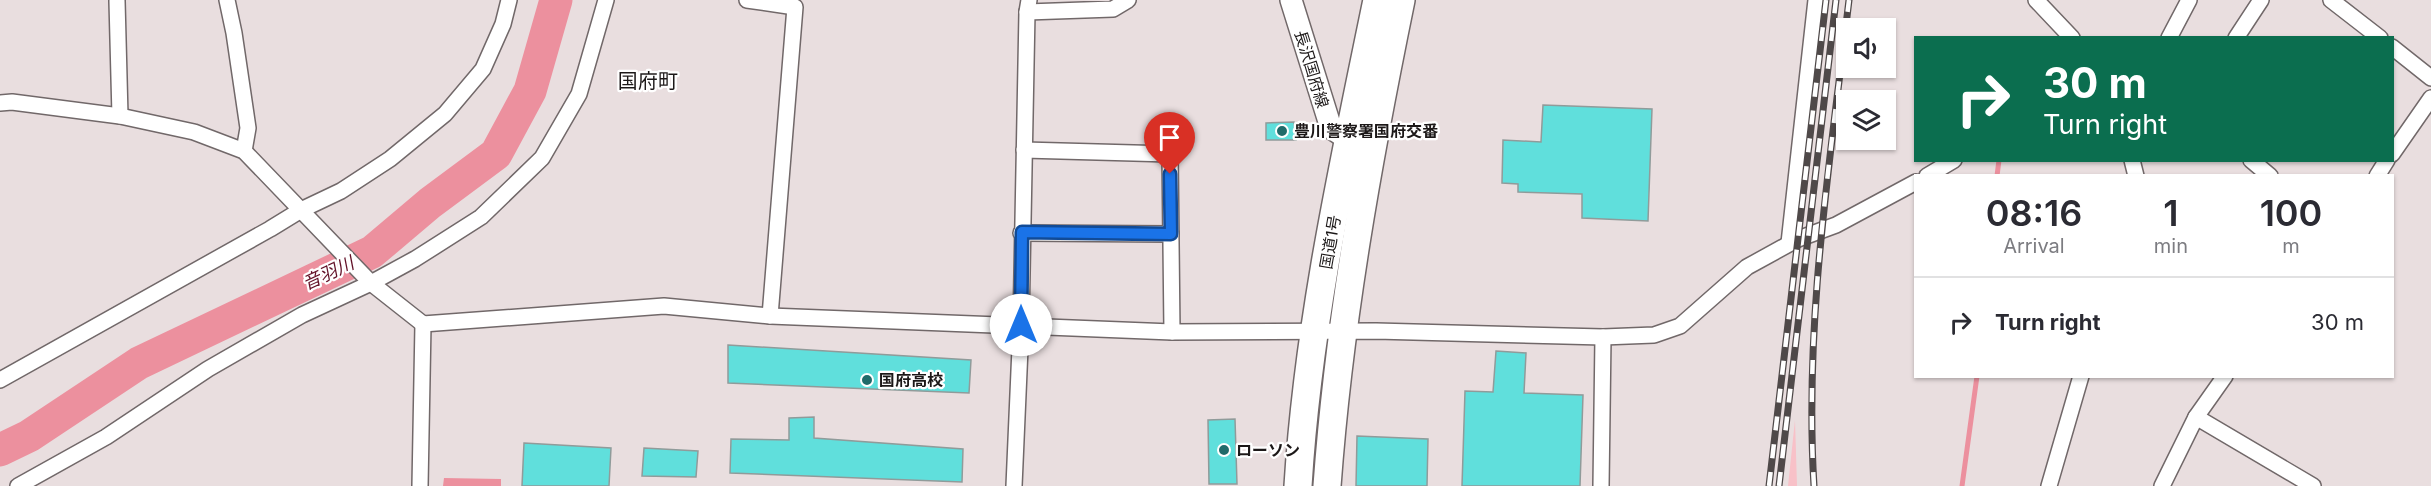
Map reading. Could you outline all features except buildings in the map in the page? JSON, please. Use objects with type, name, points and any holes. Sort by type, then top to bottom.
[{"type":"highway","name":"国道1号","points":[[1328,486],[1360,144],[1377,0]]},
{"type":"highway","name":"国道1号","points":[[1298,486],[1300,443],[1314,331],[1360,144],[1401,0]]},
{"type":"main road","name":"長沢国府線","points":[[1291,0],[1330,128],[1360,144]]},
{"type":"street","points":[[227,0],[248,128],[244,151]]},
{"type":"street","points":[[0,380],[304,213],[390,159],[446,114],[483,69],[502,24],[509,0]]},
{"type":"street","points":[[18,486],[106,437],[237,352],[368,279],[415,259],[481,217],[542,158],[579,94],[606,0]]},
{"type":"street","points":[[747,0],[795,7],[770,316]]},
{"type":"street","points":[[1014,486],[1021,325],[1028,6],[1113,9],[1128,0]]},
{"type":"street","points":[[1789,243],[1816,0]]},
{"type":"street","points":[[2036,0],[2070,36]]},
{"type":"street","points":[[2170,36],[2189,0]]},
{"type":"street","points":[[2237,36],[2261,0]]},
{"type":"street","points":[[2331,0],[2364,33]]},
{"type":"street","points":[[117,1],[120,116]]},
{"type":"street","points":[[2394,49],[2431,78]]},
{"type":"street","points":[[2394,150],[2431,98]]},
{"type":"street","points":[[0,103],[12,102],[120,116],[194,132],[244,151],[368,279],[423,324],[664,306],[770,316],[1172,332],[1376,331],[1604,337],[1654,335],[1680,326],[1747,267],[1789,243],[1836,225],[1914,183]]},
{"type":"street","points":[[1024,150],[1170,154],[1172,332]]},
{"type":"street","points":[[1930,174],[1951,162]]},
{"type":"street","points":[[1022,232],[1171,234]]},
{"type":"street","points":[[420,486],[423,324]]},
{"type":"street","points":[[1601,486],[1604,337]]},
{"type":"street","points":[[2049,486],[2080,378]]},
{"type":"street","points":[[2162,486],[2196,417],[2224,378]]},
{"type":"street","points":[[2196,417],[2313,486]]},
{"type":"shaded area","points":[[1795,420],[1797,486],[1788,486]]},
{"type":"shaded area","points":[[444,478],[501,479],[501,486],[443,486]]},
{"type":"waterway","name":"音羽川","points":[[0,450],[29,436],[139,363],[372,252],[430,203],[496,154],[530,91],[556,0]]},
{"type":"waterway","points":[[1997,174],[1999,162]]},
{"type":"waterway","points":[[1962,486],[1977,378]]},
{"type":"railway","points":[[1769,486],[1826,0]]},
{"type":"railway","points":[[1779,486],[1836,0]]},
{"type":"railway","points":[[1814,486],[1812,425],[1816,303],[1827,182],[1849,0]]},
{"type":"place","name":"豊川警察署国府交番","points":[[1282,131]]},
{"type":"place","name":"国府高校","points":[[867,380]]},
{"type":"place","name":"ローソン","points":[[1224,450]]},
{"type":"district","name":"国府町","points":[[648,81]]},
{"type":"route","points":[[1021,325],[1022,232],[1171,234],[1170,174]]}]
